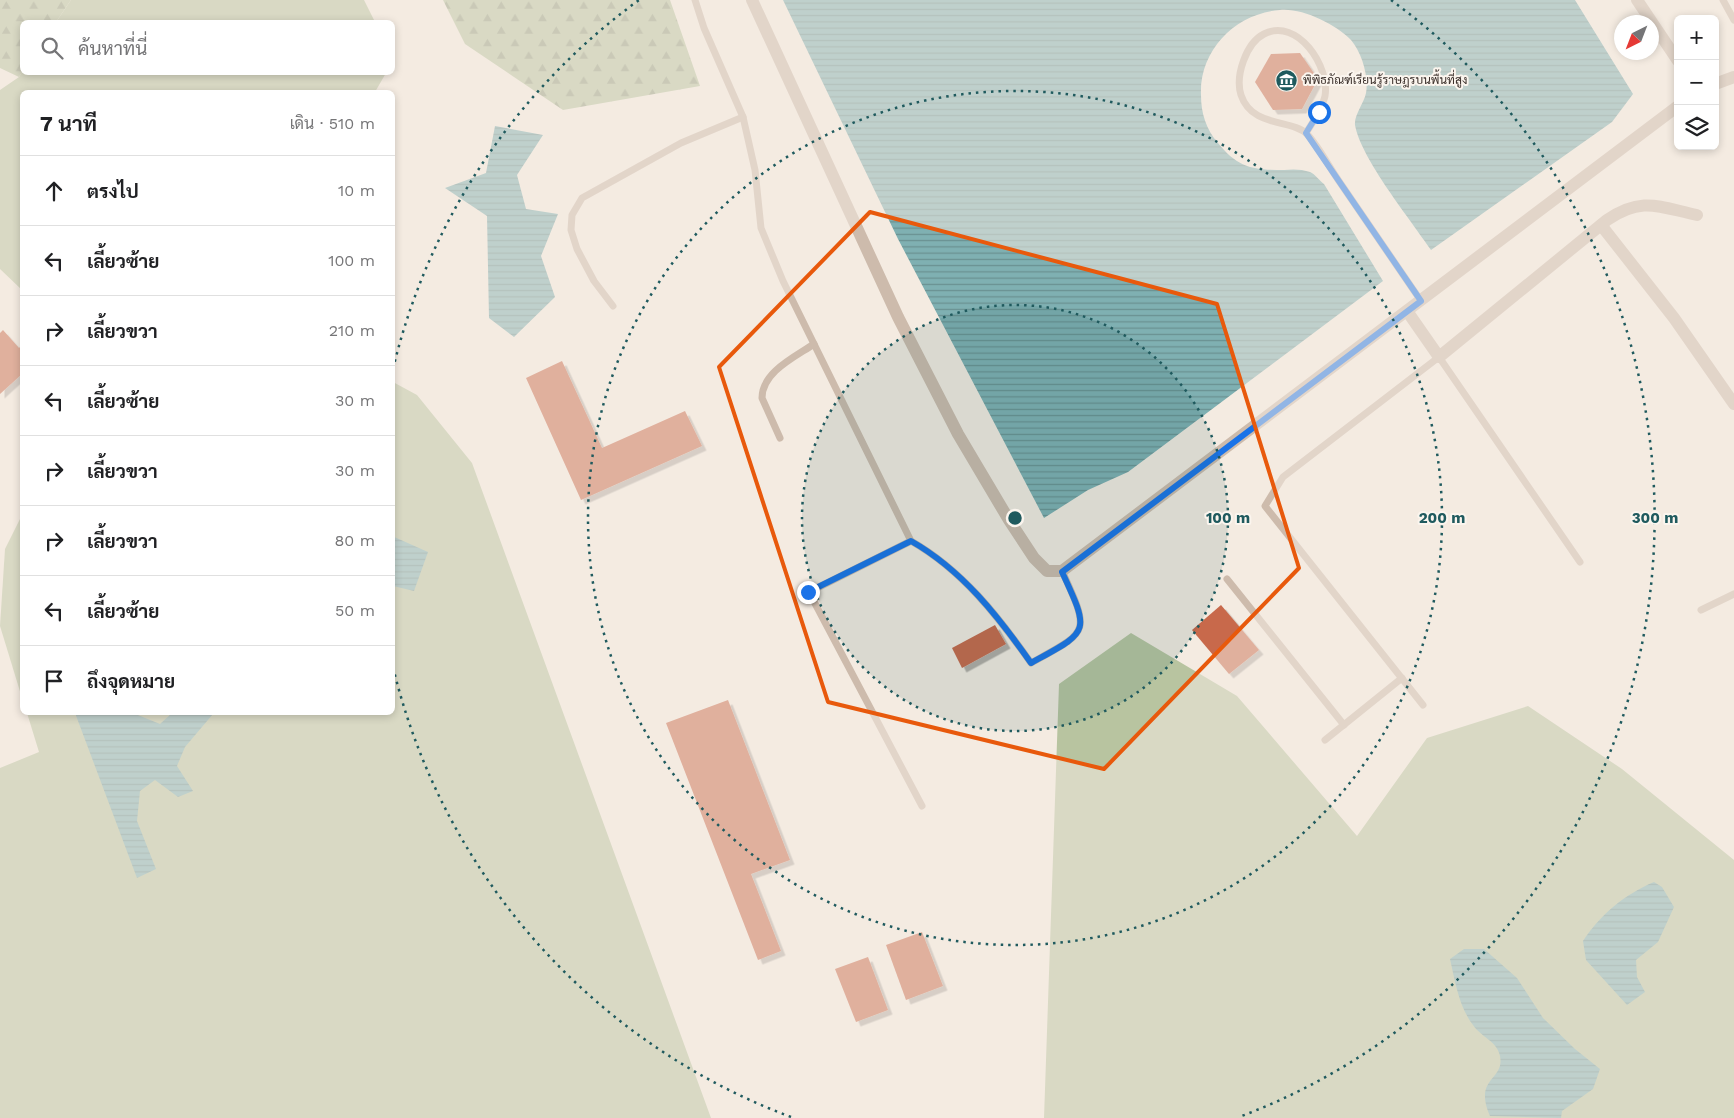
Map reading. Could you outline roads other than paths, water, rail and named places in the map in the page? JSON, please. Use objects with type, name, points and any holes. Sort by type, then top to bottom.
[{"type":"street","points":[[752,0],[898,317],[958,434],[1009,520],[1034,558],[1047,571],[1062,572],[1674,109]]},
{"type":"street","points":[[1637,0],[1677,60]]},
{"type":"street","points":[[1719,83],[1734,78]]},
{"type":"street","points":[[1407,311],[1439,357],[1601,225],[1624,209],[1645,204],[1697,216]]},
{"type":"street","points":[[1601,225],[1674,318],[1734,404]]},
{"type":"lane","points":[[695,0],[704,28],[743,117],[755,170],[762,228],[783,281],[911,541],[944,564],[986,604],[1031,663],[1072,640],[1079,633],[1081,623],[1078,606],[1062,572]]},
{"type":"lane","points":[[1723,0],[1734,20]]},
{"type":"lane","points":[[1306,133],[1325,96],[1326,79],[1321,66],[1312,50],[1301,40],[1290,34],[1277,32],[1264,34],[1254,43],[1244,59],[1240,71],[1241,95],[1258,115],[1306,133],[1421,301]]},
{"type":"lane","points":[[613,306],[590,273],[577,249],[571,230],[572,215],[582,198],[681,142],[743,117]]},
{"type":"lane","points":[[780,438],[762,398],[762,391],[770,375],[814,344]]},
{"type":"lane","points":[[1423,705],[1265,506],[1283,477],[1439,357],[1580,562]]},
{"type":"lane","points":[[911,541],[808,592],[922,806]]},
{"type":"lane","points":[[1227,578],[1344,725]]},
{"type":"lane","points":[[1701,610],[1734,594]]},
{"type":"lane","points":[[1326,740],[1402,678]]},
{"type":"water","points":[[783,0],[1575,0],[1633,94],[1612,122],[1431,250],[1376,172],[1359,139],[1355,121],[1367,87],[1361,58],[1351,40],[1336,28],[1318,18],[1289,10],[1264,13],[1249,18],[1235,26],[1214,49],[1206,63],[1202,79],[1202,108],[1210,132],[1225,151],[1239,163],[1255,168],[1273,170],[1294,169],[1314,174],[1324,184],[1383,281],[1128,472],[1088,490],[1044,518],[898,239]]},
{"type":"water","points":[[495,126],[543,135],[517,175],[526,209],[558,214],[541,256],[555,297],[514,337],[489,318],[487,216],[445,188],[486,173]]},
{"type":"water","points":[[395,537],[428,552],[414,591],[395,586]]},
{"type":"water","points":[[76,715],[138,715],[160,724],[170,715],[212,715],[185,747],[177,766],[193,791],[178,797],[155,780],[140,791],[137,821],[156,869],[137,878]]},
{"type":"water","points":[[1654,882],[1662,887],[1674,907],[1658,942],[1636,960],[1637,977],[1645,992],[1627,1005],[1586,960],[1583,941],[1597,922],[1614,906]]},
{"type":"water","points":[[1464,949],[1484,949],[1517,978],[1543,1018],[1575,1049],[1600,1069],[1593,1089],[1562,1111],[1561,1118],[1490,1116],[1485,1094],[1487,1086],[1498,1070],[1500,1056],[1496,1047],[1473,1025],[1461,1002],[1450,959]]},
{"type":"place","name":"พิพิธภัณฑ์เรียนรู้ราษฎรบนพื้นที่สูง","points":[[1287,80]]}]
